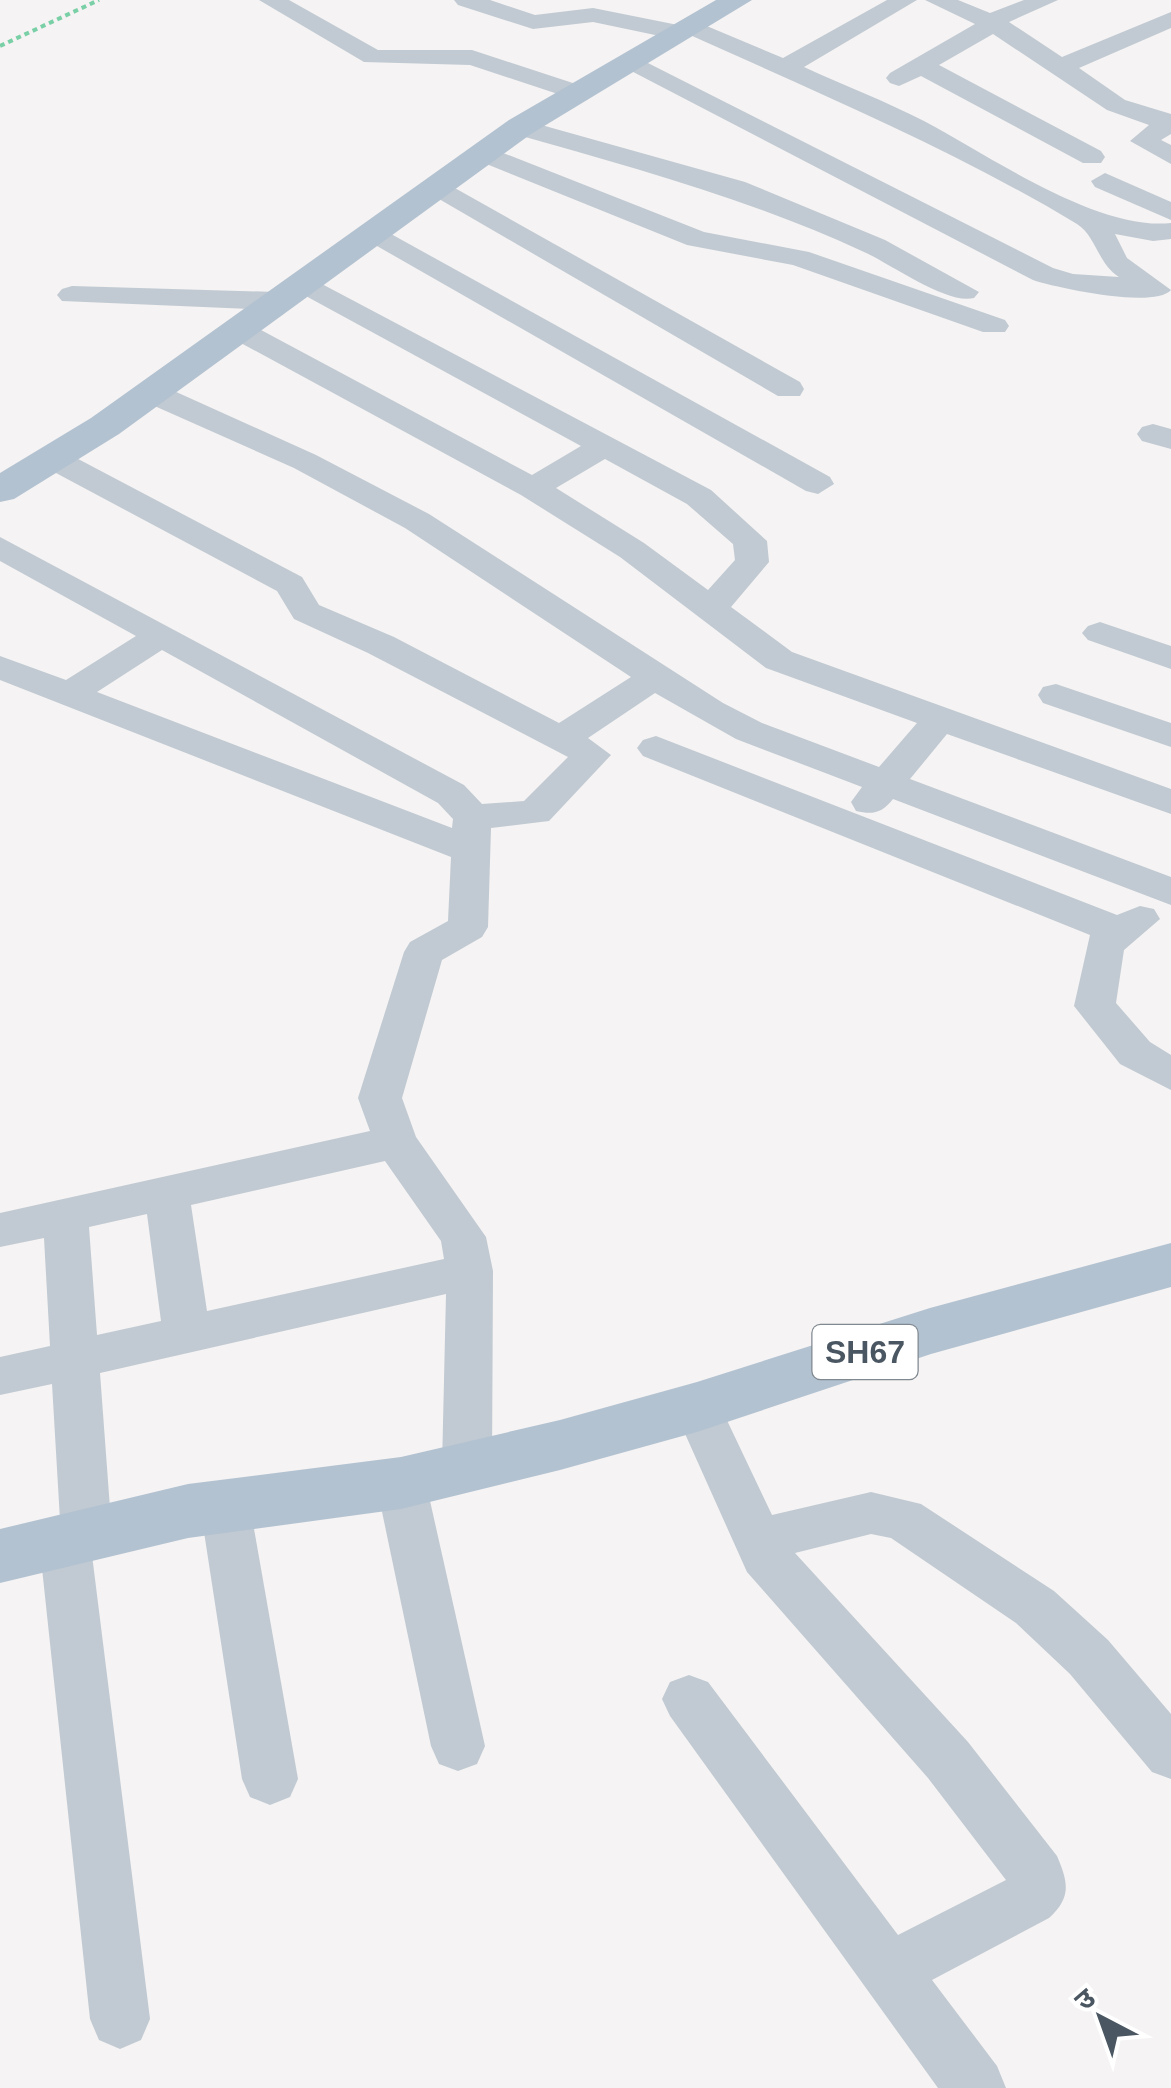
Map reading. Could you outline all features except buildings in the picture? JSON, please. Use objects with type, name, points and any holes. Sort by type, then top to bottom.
[{"type":"main road","points":[[0,490],[152,392],[520,127],[737,0]]},
{"type":"main road","name":"SH67","points":[[0,1556],[224,1506],[401,1482],[511,1456],[697,1406],[930,1331],[1169,1269]]},
{"type":"street","points":[[271,0],[372,57],[472,58],[576,92]]},
{"type":"street","points":[[466,0],[533,22],[597,16],[684,30],[786,67],[861,102],[1094,222],[1152,233],[1171,231]]},
{"type":"street","points":[[523,0],[576,17]]},
{"type":"street","points":[[786,67],[904,0]]},
{"type":"street","points":[[937,0],[992,22],[1116,105],[1170,123]]},
{"type":"street","points":[[861,102],[992,22],[1046,0]]},
{"type":"street","points":[[1062,66],[1168,24]]},
{"type":"street","points":[[627,62],[1043,274],[1070,283],[1162,290]]},
{"type":"street","points":[[920,65],[1171,212]]},
{"type":"street","points":[[1170,123],[1142,141],[1171,156]]},
{"type":"street","points":[[483,153],[697,239],[790,256],[1001,320],[837,230],[720,183],[520,127]]},
{"type":"street","points":[[437,186],[788,389]]},
{"type":"street","points":[[1094,222],[1116,263],[1162,290]]},
{"type":"street","points":[[790,256],[837,230]]},
{"type":"street","points":[[373,232],[818,484]]},
{"type":"street","points":[[72,295],[289,292],[605,445],[698,497],[750,541],[752,562],[710,609]]},
{"type":"street","points":[[238,330],[533,488],[632,550],[778,660],[1171,802]]},
{"type":"street","points":[[152,392],[241,429],[452,542],[654,678],[749,731],[1171,894]]},
{"type":"street","points":[[533,488],[605,445]]},
{"type":"street","points":[[0,667],[472,833],[535,812],[592,755],[380,645],[306,612],[290,584],[52,458]]},
{"type":"street","points":[[0,547],[451,794],[472,833],[468,927],[424,952],[380,1098],[396,1142],[463,1237],[511,1456]]},
{"type":"street","points":[[1100,633],[1171,658]]},
{"type":"street","points":[[69,694],[162,635]]},
{"type":"street","points":[[560,739],[654,678]]},
{"type":"street","points":[[1056,695],[1171,736]]},
{"type":"street","points":[[850,825],[940,719]]},
{"type":"street","points":[[656,748],[1122,932]]},
{"type":"street","points":[[1171,894],[1105,944],[1095,1006],[1135,1053],[1171,1075]]},
{"type":"street","points":[[0,1230],[396,1142]]},
{"type":"street","points":[[166,1191],[187,1335]]},
{"type":"street","points":[[65,1213],[75,1360],[75,1538],[120,2019]]},
{"type":"street","points":[[0,1376],[470,1271]]},
{"type":"street","points":[[697,1406],[756,1541],[779,1575],[948,1760],[1038,1875],[1040,1888],[1028,1898],[888,1972]]},
{"type":"street","points":[[401,1482],[458,1746]]},
{"type":"street","points":[[224,1506],[270,1779]]},
{"type":"street","points":[[756,1541],[871,1513],[903,1519],[1017,1591],[1089,1657],[1171,1754]]},
{"type":"street","points":[[690,1699],[975,2088]]},
{"type":"path","points":[[0,46],[99,0]]}]
